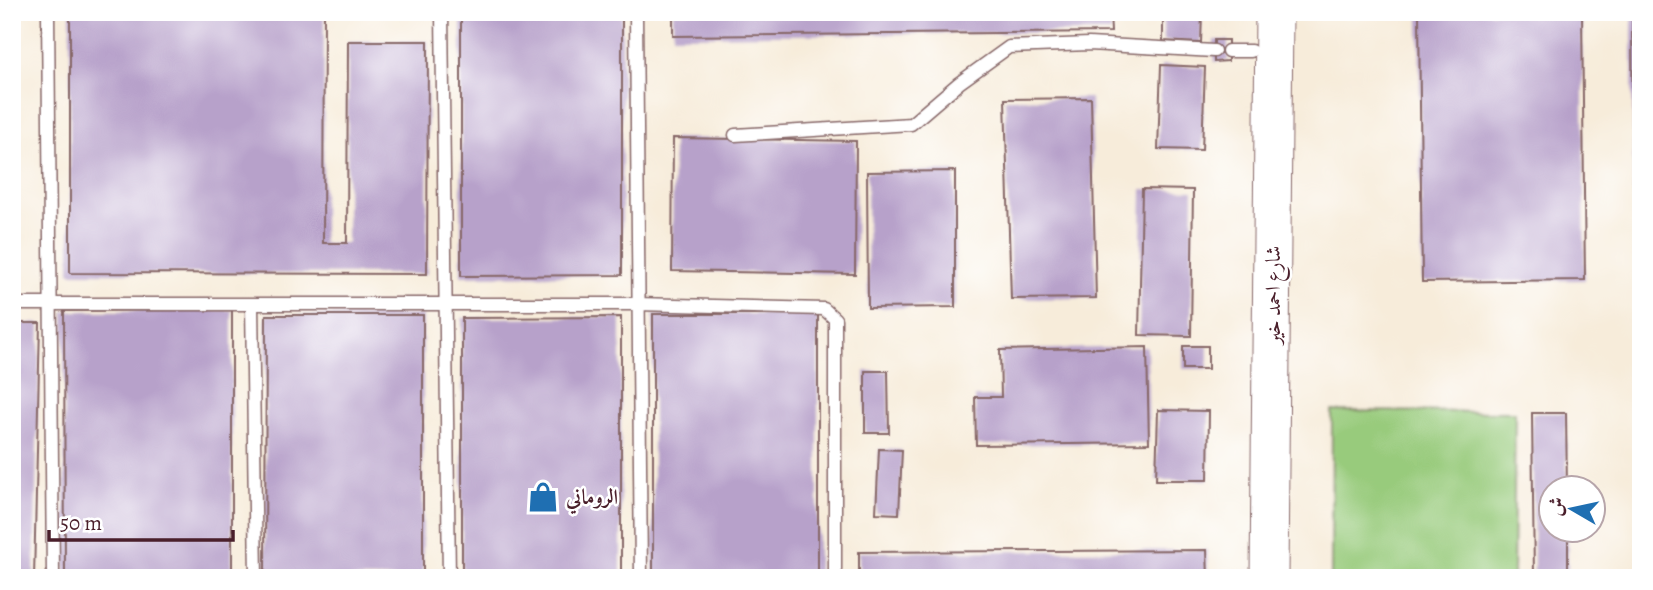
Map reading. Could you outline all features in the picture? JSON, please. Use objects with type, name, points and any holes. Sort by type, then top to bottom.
[{"type":"main road","name":"شارع احمد خير","points":[[1251,12],[1231,51],[1251,578]]},
{"type":"main road","name":"شارع احمد خير","points":[[1269,578],[1274,12]]},
{"type":"lane","points":[[48,12],[54,578]]},
{"type":"lane","points":[[442,12],[449,578]]},
{"type":"lane","points":[[636,12],[641,578]]},
{"type":"lane","points":[[735,135],[911,124],[959,83],[1009,47],[1089,44],[1231,51]]},
{"type":"lane","points":[[12,304],[637,304],[824,309],[832,314],[835,578]]},
{"type":"lane","points":[[253,304],[256,578]]},
{"type":"green space","points":[[1332,411],[1515,412],[1513,578],[1331,578]]},
{"type":"building","points":[[70,12],[324,12],[323,243],[347,243],[348,41],[428,41],[427,274],[70,273]]},
{"type":"building","points":[[461,12],[622,12],[622,275],[461,276]]},
{"type":"building","points":[[673,12],[1110,12],[1111,32],[673,36]]},
{"type":"building","points":[[1163,12],[1202,12],[1201,43],[1163,41]]},
{"type":"building","points":[[1419,12],[1582,12],[1585,280],[1422,282]]},
{"type":"building","points":[[1632,13],[1641,13],[1641,192],[1633,192]]},
{"type":"building","points":[[1214,40],[1228,40],[1228,61],[1214,62]]},
{"type":"building","points":[[1161,65],[1205,67],[1202,150],[1158,149]]},
{"type":"building","points":[[1091,98],[1096,298],[1011,299],[1005,99]]},
{"type":"building","points":[[673,138],[856,141],[855,274],[672,271]]},
{"type":"building","points":[[955,171],[955,307],[868,308],[867,172]]},
{"type":"building","points":[[1142,189],[1193,190],[1191,336],[1139,335]]},
{"type":"building","points":[[232,310],[232,578],[65,578],[64,311]]},
{"type":"building","points":[[653,314],[818,314],[818,578],[653,578]]},
{"type":"building","points":[[266,315],[423,315],[423,578],[265,578]]},
{"type":"building","points":[[621,317],[621,578],[462,578],[462,318]]},
{"type":"building","points":[[12,323],[40,323],[34,578],[12,578]]},
{"type":"building","points":[[1183,346],[1208,346],[1208,369],[1183,369]]},
{"type":"building","points":[[1147,347],[1149,443],[976,445],[975,397],[1001,397],[1000,350]]},
{"type":"building","points":[[865,371],[888,371],[889,433],[865,433]]},
{"type":"building","points":[[1158,410],[1209,411],[1208,480],[1156,480]]},
{"type":"building","points":[[1532,413],[1566,413],[1567,475],[1538,475],[1538,544],[1568,544],[1568,578],[1534,578]]},
{"type":"building","points":[[879,449],[902,450],[899,514],[876,513]]},
{"type":"building","points":[[1207,550],[1208,578],[859,578],[859,552]]},
{"type":"place","name":"الروماني","points":[[543,497]]}]
